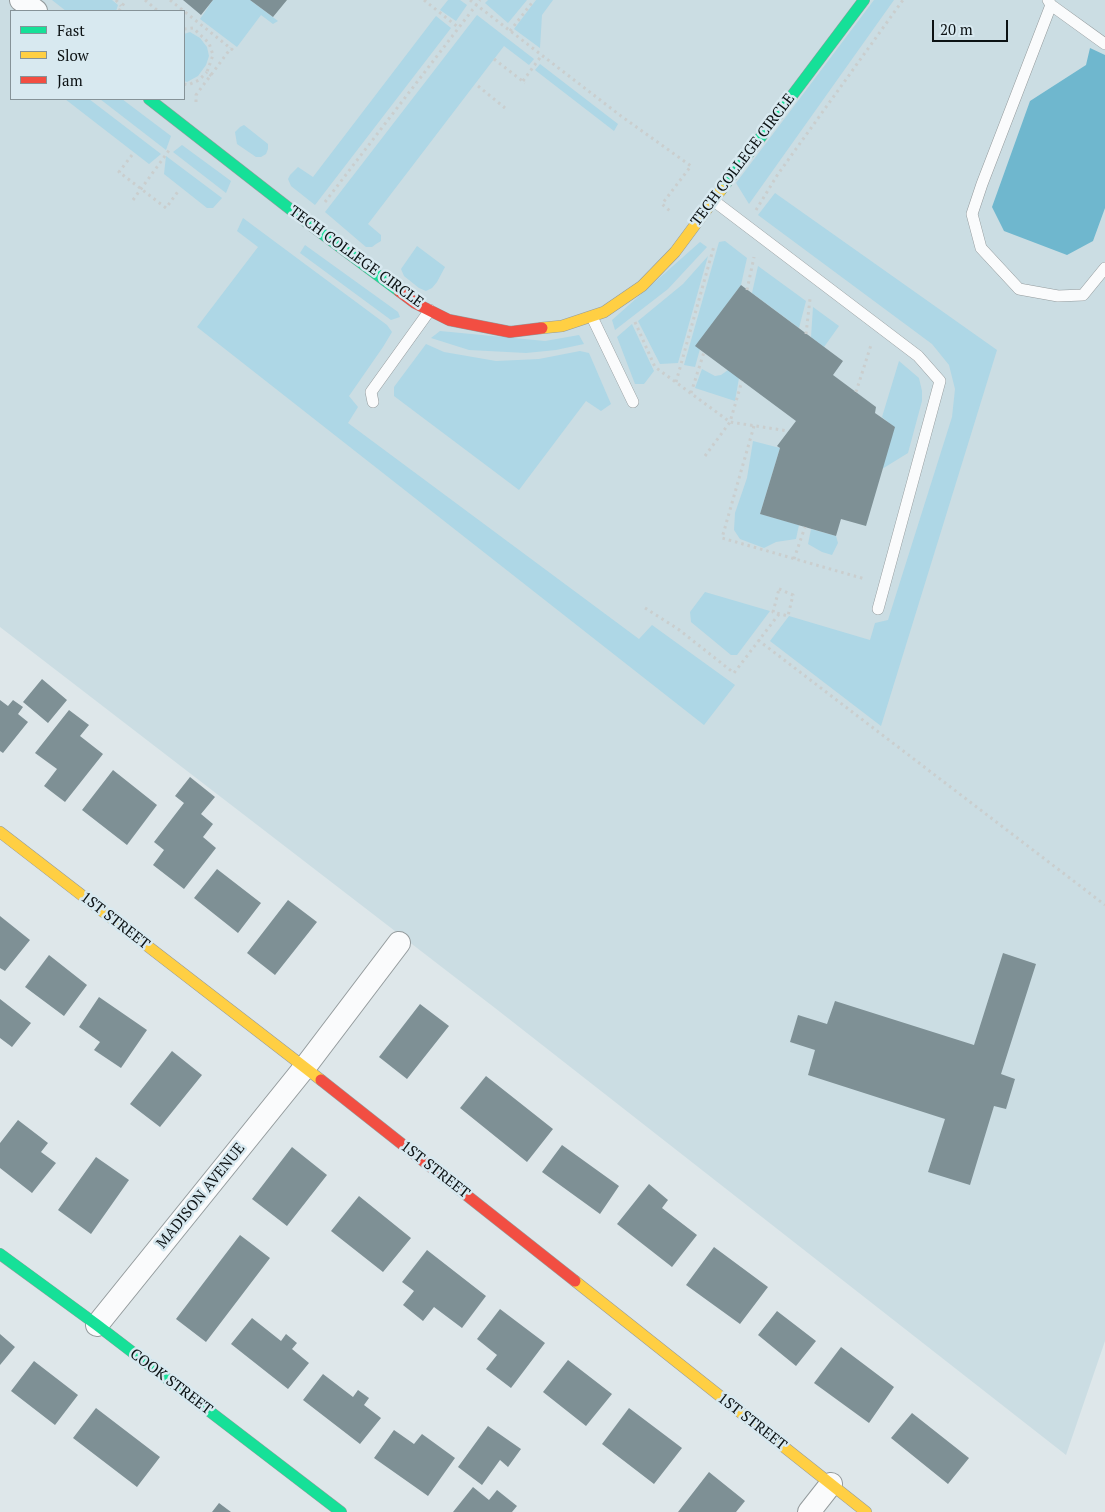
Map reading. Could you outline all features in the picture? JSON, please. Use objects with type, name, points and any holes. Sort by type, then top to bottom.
[{"type":"street","name":"TECH COLLEGE CIRCLE","points":[[150,100],[415,303],[449,320],[510,332],[562,326],[604,312],[642,286],[674,252],[864,0]]},
{"type":"street","name":"1ST STREET","points":[[0,832],[305,1067],[866,1512]]},
{"type":"street","name":"MADISON AVENUE","points":[[97,1325],[305,1067],[399,942]]},
{"type":"street","name":"COOK STREET","points":[[0,1254],[97,1325],[340,1512]]},
{"type":"street","points":[[809,1512],[831,1484]]},
{"type":"lane","points":[[1105,44],[1050,2],[972,214],[981,248],[1019,289],[1058,296],[1083,295],[1105,268]]},
{"type":"lane","points":[[713,200],[918,356],[940,381],[878,609]]},
{"type":"lane","points":[[373,402],[371,392],[430,310]]},
{"type":"lane","points":[[592,317],[633,402]]},
{"type":"path","points":[[116,0],[121,6]]},
{"type":"path","points":[[119,10],[126,0]]},
{"type":"path","points":[[145,0],[157,10]]},
{"type":"path","points":[[170,0],[183,10]]},
{"type":"path","points":[[424,0],[459,28]]},
{"type":"path","points":[[470,0],[621,116],[691,166],[662,204],[675,215]]},
{"type":"path","points":[[320,209],[476,5],[482,0]]},
{"type":"path","points":[[510,31],[534,0]]},
{"type":"path","points":[[754,212],[778,174],[903,0]]},
{"type":"path","points":[[185,12],[233,49],[196,95],[196,105]]},
{"type":"path","points":[[185,29],[193,28],[209,42],[214,55],[207,72],[199,80],[188,85],[185,84]]},
{"type":"path","points":[[494,59],[524,82],[542,55]]},
{"type":"path","points":[[207,72],[212,77]]},
{"type":"path","points":[[478,86],[506,108]]},
{"type":"path","points":[[133,200],[166,153],[174,146]]},
{"type":"path","points":[[132,155],[119,172],[166,208],[178,190]]},
{"type":"path","points":[[676,382],[716,241]]},
{"type":"path","points":[[746,251],[762,263]]},
{"type":"path","points":[[747,290],[754,257]]},
{"type":"path","points":[[806,334],[810,299],[817,305]]},
{"type":"path","points":[[634,320],[655,367],[730,422],[788,431]]},
{"type":"path","points":[[856,392],[872,346],[864,340]]},
{"type":"path","points":[[690,393],[704,352]]},
{"type":"path","points":[[705,456],[730,422],[742,380]]},
{"type":"path","points":[[754,426],[722,538],[865,579]]},
{"type":"path","points":[[794,559],[805,527]]},
{"type":"path","points":[[779,589],[793,595],[788,616],[779,614],[773,612],[779,589]]},
{"type":"path","points":[[645,608],[678,629],[734,673],[779,614]]},
{"type":"path","points":[[758,640],[1105,905]]},
{"type":"shaded area","points":[[0,0],[1105,0],[1105,1341],[1066,1455],[495,1008],[0,627]]},
{"type":"shaded area","points":[[52,0],[112,0],[118,5],[116,10],[65,10]]},
{"type":"shaded area","points":[[213,0],[250,0],[278,21],[273,24],[261,15],[237,47],[200,19]]},
{"type":"shaded area","points":[[448,0],[460,0],[467,5],[456,21],[440,10]]},
{"type":"shaded area","points":[[488,0],[527,0],[508,23],[485,3]]},
{"type":"shaded area","points":[[536,0],[553,0],[542,15],[540,48],[514,29]]},
{"type":"shaded area","points":[[874,0],[894,0],[749,204],[736,183]]},
{"type":"shaded area","points":[[477,15],[534,59],[529,65],[504,46],[368,224],[381,235],[381,241],[372,247],[366,247],[325,212]]},
{"type":"shaded area","points":[[436,16],[451,28],[315,205],[291,186],[288,179],[290,175],[298,167],[313,177]]},
{"type":"shaded area","points":[[190,32],[200,38],[207,47],[209,56],[206,65],[198,76],[187,82],[185,81],[185,34]]},
{"type":"shaded area","points":[[1090,48],[1105,55],[1105,208],[1093,241],[1067,255],[1004,231],[992,207],[1030,101],[1086,65]]},
{"type":"shaded area","points":[[540,64],[618,124],[614,131],[535,70]]},
{"type":"shaded area","points":[[66,100],[90,100],[161,154],[149,164]]},
{"type":"shaded area","points":[[101,100],[123,100],[171,136],[166,150]]},
{"type":"shaded area","points":[[244,125],[268,144],[266,154],[256,157],[237,144],[235,132]]},
{"type":"shaded area","points":[[182,145],[231,181],[226,193],[173,152]]},
{"type":"shaded area","points":[[166,156],[222,198],[213,208],[207,208],[164,174]]},
{"type":"shaded area","points":[[775,193],[997,350],[881,726],[770,641],[789,616],[870,640],[875,623],[888,620],[952,417],[955,389],[949,365],[932,344],[758,215]]},
{"type":"shaded area","points":[[243,218],[387,325],[392,332],[349,396],[358,407],[348,423],[639,639],[652,625],[735,685],[704,725],[197,327],[258,247],[237,231]]},
{"type":"shaded area","points":[[725,241],[747,258],[741,285],[696,346],[700,349],[695,367],[684,365],[719,242]]},
{"type":"shaded area","points":[[700,242],[707,247],[668,289],[615,330],[612,320]]},
{"type":"shaded area","points":[[305,245],[398,312],[400,317],[391,320],[300,253]]},
{"type":"shaded area","points":[[417,246],[445,267],[437,282],[426,291],[404,276],[401,269]]},
{"type":"shaded area","points":[[708,256],[678,363],[660,364],[638,321],[683,284]]},
{"type":"shaded area","points":[[758,266],[806,301],[799,328],[752,293]]},
{"type":"shaded area","points":[[813,307],[839,326],[824,347],[811,337]]},
{"type":"shaded area","points":[[632,324],[654,371],[644,384],[635,384],[617,337]]},
{"type":"shaded area","points":[[440,331],[545,341],[579,335],[584,344],[556,350],[526,353],[469,350],[431,338]]},
{"type":"shaded area","points":[[426,344],[444,352],[496,361],[539,359],[580,351],[589,353],[611,404],[601,411],[586,401],[519,490],[394,396],[394,387]]},
{"type":"shaded area","points":[[899,361],[919,378],[922,401],[908,453],[882,469],[894,427],[882,417]]},
{"type":"shaded area","points":[[702,369],[715,376],[721,375],[728,370],[739,378],[735,401],[695,388]]},
{"type":"shaded area","points":[[753,441],[780,448],[760,514],[799,525],[796,539],[776,542],[764,548],[740,539],[734,530],[735,513],[747,478]]},
{"type":"shaded area","points":[[811,529],[836,536],[838,543],[832,555],[808,544]]},
{"type":"shaded area","points":[[705,592],[770,611],[737,655],[731,655],[691,622],[690,612]]},
{"type":"building","points":[[183,0],[213,0],[201,15]]},
{"type":"building","points":[[250,0],[287,0],[273,17]]},
{"type":"building","points":[[741,285],[843,361],[833,375],[876,407],[875,413],[895,427],[866,526],[841,519],[836,536],[760,514],[780,448],[777,446],[796,421],[695,346]]},
{"type":"building","points":[[42,679],[67,700],[48,723],[23,702]]},
{"type":"building","points":[[0,700],[8,706],[13,700],[23,707],[18,714],[28,722],[3,753],[0,751]]},
{"type":"building","points":[[69,710],[89,725],[80,736],[103,754],[65,802],[44,786],[57,769],[35,753]]},
{"type":"building","points":[[113,770],[157,805],[127,845],[82,810]]},
{"type":"building","points":[[190,777],[215,797],[201,814],[213,824],[203,837],[216,848],[184,889],[153,865],[164,850],[154,842],[184,803],[175,796]]},
{"type":"building","points":[[217,869],[261,903],[238,933],[194,898]]},
{"type":"building","points":[[288,900],[317,922],[275,975],[247,953]]},
{"type":"building","points":[[0,916],[30,940],[5,971],[0,968]]},
{"type":"building","points":[[1003,953],[1036,964],[1001,1074],[1015,1079],[1006,1109],[994,1106],[970,1185],[928,1172],[945,1119],[808,1075],[815,1050],[790,1042],[798,1015],[827,1024],[835,1001],[974,1045]]},
{"type":"building","points":[[49,955],[87,985],[64,1016],[25,987]]},
{"type":"building","points":[[99,997],[147,1030],[121,1068],[94,1050],[100,1042],[79,1027]]},
{"type":"building","points":[[0,999],[31,1023],[12,1047],[0,1038]]},
{"type":"building","points":[[420,1004],[449,1026],[407,1079],[379,1057]]},
{"type":"building","points":[[172,1051],[202,1075],[160,1127],[130,1104]]},
{"type":"building","points":[[486,1076],[553,1129],[527,1162],[460,1108]]},
{"type":"building","points":[[18,1120],[48,1143],[41,1152],[56,1163],[32,1193],[0,1168],[0,1143]]},
{"type":"building","points":[[562,1145],[619,1186],[600,1214],[542,1172]]},
{"type":"building","points":[[292,1147],[327,1175],[287,1226],[252,1199]]},
{"type":"building","points":[[96,1157],[129,1180],[91,1234],[58,1210]]},
{"type":"building","points":[[649,1184],[668,1200],[662,1208],[697,1235],[672,1267],[617,1224]]},
{"type":"building","points":[[359,1196],[411,1238],[383,1272],[331,1231]]},
{"type":"building","points":[[240,1235],[270,1258],[206,1342],[176,1319]]},
{"type":"building","points":[[714,1247],[768,1287],[740,1324],[686,1285]]},
{"type":"building","points":[[427,1250],[486,1296],[462,1328],[434,1307],[423,1321],[403,1305],[414,1291],[402,1282]]},
{"type":"building","points":[[500,1309],[545,1343],[511,1388],[486,1369],[497,1355],[477,1339]]},
{"type":"building","points":[[777,1311],[816,1341],[796,1366],[758,1335]]},
{"type":"building","points":[[252,1318],[281,1341],[286,1334],[297,1343],[292,1349],[309,1363],[288,1389],[231,1344]]},
{"type":"building","points":[[0,1334],[15,1347],[0,1365]]},
{"type":"building","points":[[841,1347],[894,1387],[869,1423],[814,1383]]},
{"type":"building","points":[[568,1360],[612,1394],[586,1426],[543,1392]]},
{"type":"building","points":[[34,1361],[78,1395],[55,1425],[11,1391]]},
{"type":"building","points":[[323,1374],[353,1397],[358,1390],[369,1398],[364,1405],[381,1418],[360,1444],[303,1400]]},
{"type":"building","points":[[96,1408],[160,1457],[137,1487],[73,1438]]},
{"type":"building","points":[[629,1408],[682,1448],[654,1484],[602,1444]]},
{"type":"building","points":[[912,1413],[969,1458],[948,1484],[891,1438]]},
{"type":"building","points":[[488,1426],[521,1449],[508,1467],[500,1460],[482,1485],[458,1467]]},
{"type":"building","points":[[394,1430],[414,1444],[422,1434],[455,1458],[428,1496],[374,1458]]},
{"type":"building","points":[[709,1472],[745,1501],[736,1512],[678,1512]]},
{"type":"building","points":[[473,1487],[489,1500],[497,1490],[517,1506],[512,1512],[453,1512]]},
{"type":"building","points":[[219,1503],[231,1512],[212,1512]]},
{"type":"traffic: fast","points":[[721,190],[864,0]]},
{"type":"traffic: fast","points":[[150,100],[399,291]]},
{"type":"traffic: fast","points":[[0,1254],[97,1325],[341,1512]]},
{"type":"traffic: slow","points":[[542,328],[562,326],[604,312],[642,286],[675,252],[721,190]]},
{"type":"traffic: slow","points":[[0,832],[321,1080]]},
{"type":"traffic: slow","points":[[575,1281],[866,1512]]},
{"type":"traffic: jam","points":[[399,291],[415,303],[449,320],[510,332],[542,328]]},
{"type":"traffic: jam","points":[[321,1080],[575,1281]]}]
